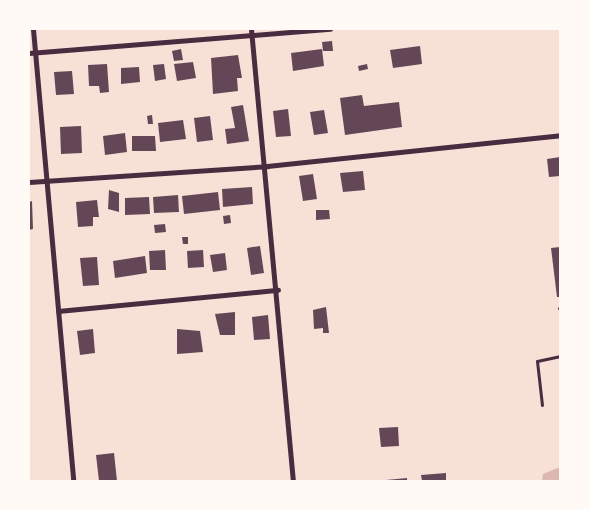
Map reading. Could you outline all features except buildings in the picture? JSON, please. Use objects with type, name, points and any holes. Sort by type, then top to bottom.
[{"type":"street","points":[[34,29],[73,481]]},
{"type":"street","points":[[251,29],[267,166],[293,481]]},
{"type":"street","points":[[29,53],[251,38],[330,29]]},
{"type":"street","points":[[29,182],[267,166],[560,135]]},
{"type":"street","points":[[58,311],[278,290]]},
{"type":"lane","points":[[542,405],[537,361],[560,356]]},
{"type":"shaded area","points":[[560,467],[560,481],[542,481],[543,474]]}]
